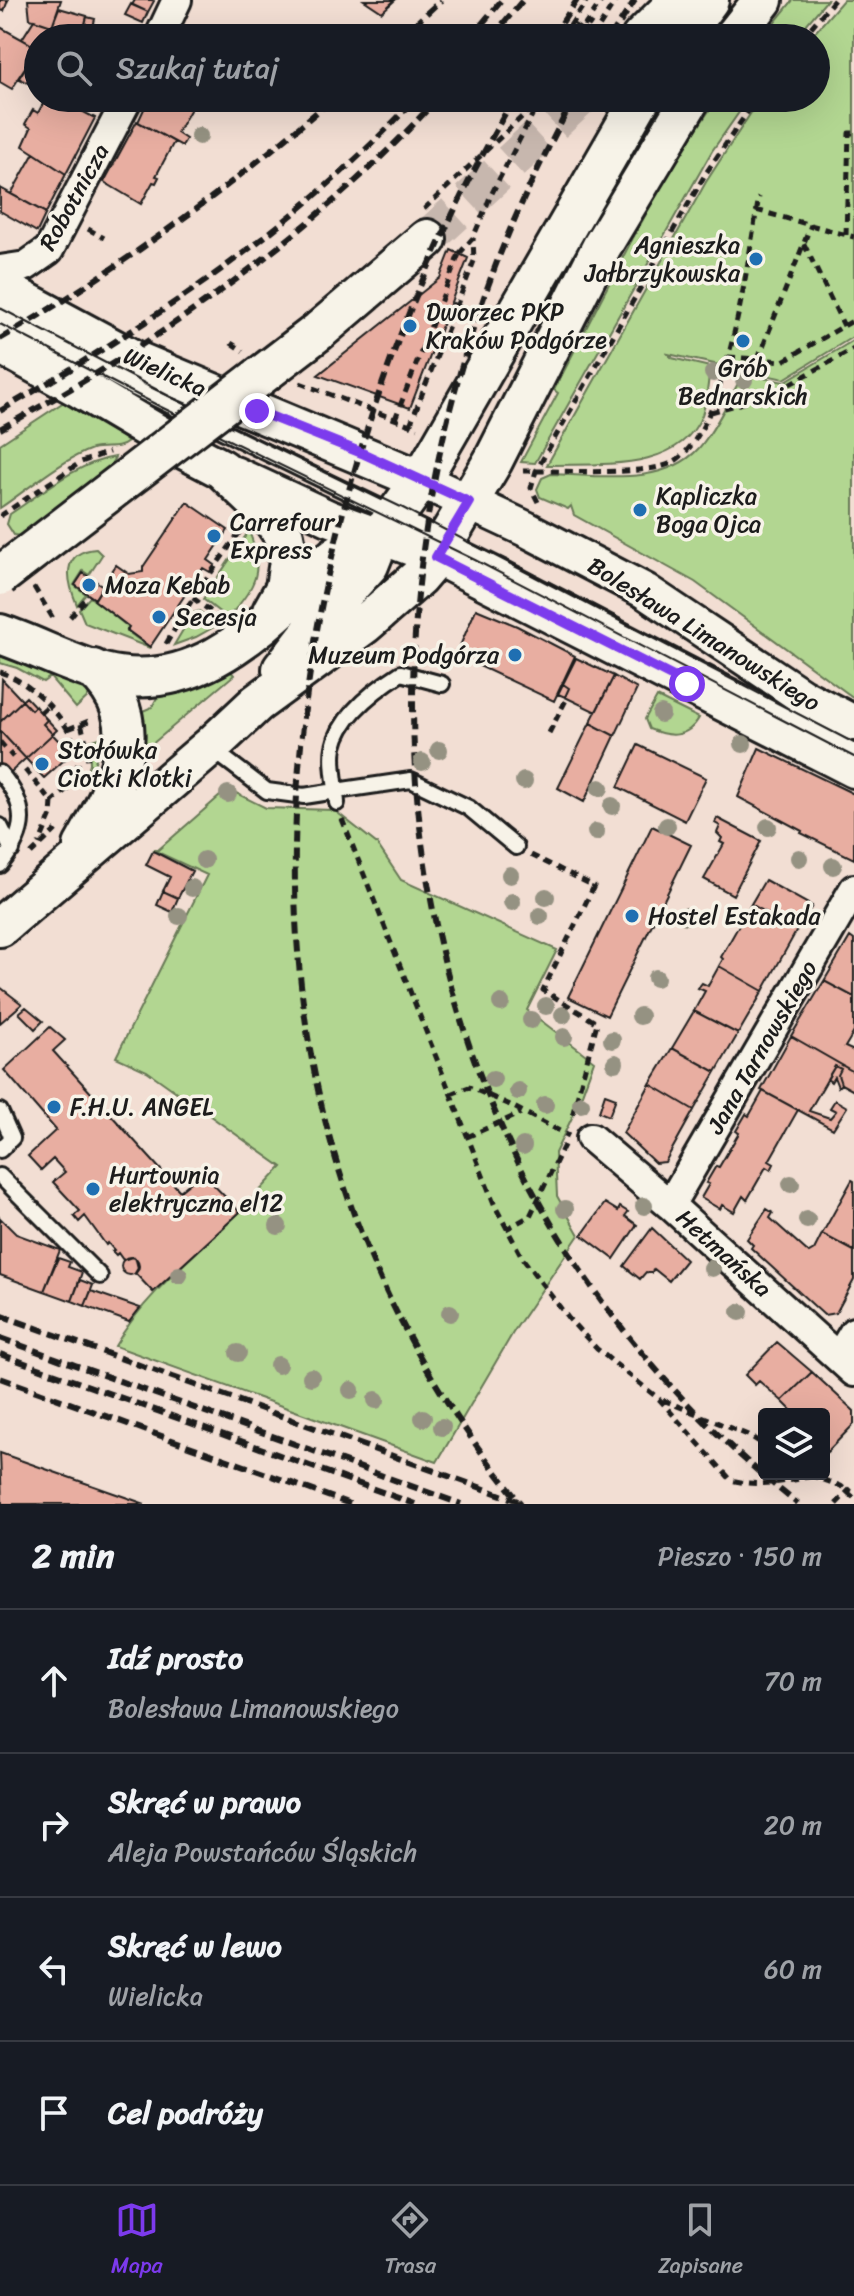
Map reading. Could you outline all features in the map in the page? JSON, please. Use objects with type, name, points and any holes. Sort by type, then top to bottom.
[{"type":"main road","points":[[655,24],[679,0]]},
{"type":"main road","points":[[691,24],[709,0]]},
{"type":"main road","points":[[744,24],[763,0]]},
{"type":"main road","points":[[257,703],[327,611],[369,565],[389,524],[421,480],[633,112]]},
{"type":"main road","points":[[0,927],[257,703],[365,624],[418,578],[441,549],[493,461],[602,246],[683,112]]},
{"type":"main road","points":[[0,576],[319,331],[443,247]]},
{"type":"main road","name":"Wielicka","points":[[0,288],[134,360],[421,480]]},
{"type":"main road","points":[[0,344],[222,469],[269,514],[286,542],[289,561],[288,580],[279,602],[268,617]]},
{"type":"main road","points":[[2,644],[93,669],[136,677],[192,669],[230,649],[332,558],[389,524]]},
{"type":"main road","points":[[72,866],[114,787],[125,743],[117,700],[111,688],[93,669]]},
{"type":"street","points":[[166,24],[177,0]]},
{"type":"street","name":"Robotnicza","points":[[0,270],[26,266],[49,250],[121,112]]},
{"type":"street","points":[[222,469],[329,518],[389,524],[441,549]]},
{"type":"street","name":"Wielicka","points":[[421,480],[469,502]]},
{"type":"street","name":"Bolesława Limanowskiego","points":[[469,502],[645,591],[802,696],[854,723]]},
{"type":"street","name":"Bolesława Limanowskiego","points":[[441,549],[854,770]]},
{"type":"street","name":"Jana Tarnowskiego","points":[[670,1205],[854,889]]},
{"type":"street","name":"Hetmańska","points":[[578,1137],[670,1205],[847,1364]]},
{"type":"street","points":[[847,1364],[854,1332]]},
{"type":"lane","points":[[0,316],[389,524]]},
{"type":"lane","points":[[441,549],[854,750]]},
{"type":"lane","points":[[336,797],[335,744],[350,717],[382,685],[401,673],[442,684]]},
{"type":"lane","points":[[210,747],[267,791],[336,797],[411,780],[469,808],[516,847]]},
{"type":"lane","points":[[0,773],[13,789],[21,808],[17,842],[0,865]]},
{"type":"lane","points":[[0,826],[12,850]]},
{"type":"lane","points":[[0,1111],[12,1138],[0,1150]]},
{"type":"lane","points":[[0,1176],[100,1276]]},
{"type":"path","points":[[573,24],[587,0]]},
{"type":"path","points":[[589,24],[586,22],[602,0]]},
{"type":"path","points":[[601,24],[616,0]]},
{"type":"path","points":[[814,24],[834,0]]},
{"type":"path","points":[[410,425],[474,261],[473,238],[491,195],[534,112]]},
{"type":"path","points":[[540,503],[531,488],[536,471],[706,173],[747,112]]},
{"type":"path","points":[[846,235],[849,133],[854,133]]},
{"type":"path","points":[[536,471],[621,470],[671,463],[686,451],[711,412],[728,357],[759,197]]},
{"type":"path","points":[[756,210],[854,237]]},
{"type":"path","points":[[81,224],[104,238]]},
{"type":"path","points":[[758,359],[811,225]]},
{"type":"path","points":[[395,419],[443,247],[473,238]]},
{"type":"path","points":[[804,243],[844,326]]},
{"type":"path","points":[[728,357],[783,361],[854,320]]},
{"type":"path","points":[[231,343],[247,354]]},
{"type":"path","points":[[711,412],[768,396],[854,349]]},
{"type":"path","points":[[294,380],[430,432]]},
{"type":"path","points":[[170,636],[238,535]]},
{"type":"path","points":[[70,617],[89,595]]},
{"type":"path","points":[[193,598],[229,625]]},
{"type":"path","points":[[2,644],[14,676],[48,706],[68,729],[77,763],[74,780],[52,802]]},
{"type":"path","points":[[549,733],[567,698]]},
{"type":"path","points":[[40,713],[48,706]]},
{"type":"path","points":[[68,729],[81,724],[86,742]]},
{"type":"path","points":[[4,746],[9,741]]},
{"type":"path","points":[[336,797],[467,1137],[506,1229],[523,1259],[569,1319],[597,1349],[659,1399],[731,1480],[741,1483],[785,1480]]},
{"type":"path","points":[[506,1229],[530,1216],[578,1137],[597,1023],[543,990],[594,886],[516,847]]},
{"type":"path","points":[[451,1094],[469,1087],[578,1137]]},
{"type":"path","points":[[467,1137],[521,1113]]},
{"type":"path","points":[[659,1399],[758,1441]]},
{"type":"path","points":[[824,1480],[836,1484],[854,1498]]},
{"type":"path","points":[[836,1504],[854,1485]]},
{"type":"green space","points":[[793,0],[827,0],[807,24],[773,24]]},
{"type":"green space","points":[[843,0],[854,0],[854,336],[784,379],[668,354],[672,358],[710,367],[704,410],[691,434],[675,447],[635,461],[547,465],[706,182],[751,112],[830,112],[830,24],[822,24]]},
{"type":"green space","points":[[708,112],[739,112],[712,151],[535,463],[521,462],[558,393],[554,390],[631,241]]},
{"type":"green space","points":[[854,340],[854,698],[695,582],[574,515],[571,506],[568,509],[540,497],[537,489],[542,478],[551,474],[630,476],[668,469],[685,460],[705,441],[743,374],[784,382]]},
{"type":"green space","points":[[70,398],[128,442],[80,454],[0,508],[0,444]]},
{"type":"green space","points":[[115,457],[99,481],[76,502],[26,537],[14,535],[7,524],[10,514],[73,472]]},
{"type":"green space","points":[[249,531],[257,567],[252,586],[230,615],[222,614],[203,599]]},
{"type":"green space","points":[[96,549],[102,555],[89,575],[83,571],[74,585],[86,594],[77,605],[69,569],[76,556]]},
{"type":"green space","points":[[90,597],[150,648],[85,623],[79,609]]},
{"type":"green space","points":[[199,611],[214,621],[214,627],[174,645],[193,613]]},
{"type":"green space","points":[[0,651],[96,689],[76,708],[50,677],[43,682],[0,663]]},
{"type":"green space","points":[[229,669],[234,675],[138,756],[136,714],[152,707],[160,692]]},
{"type":"green space","points":[[657,697],[699,718],[683,733],[664,734],[649,729],[645,719]]},
{"type":"green space","points":[[99,738],[99,749],[89,781],[86,781],[90,763],[89,741]]},
{"type":"green space","points":[[228,789],[266,808],[334,810],[377,844],[401,880],[557,950],[527,1010],[594,1061],[578,1105],[555,1153],[557,1196],[579,1235],[514,1331],[437,1462],[115,1346],[141,1308],[282,1167],[147,1071],[116,1057],[207,875],[153,850],[158,850]]},
{"type":"building","points":[[0,0],[8,0],[4,11],[0,10]]},
{"type":"building","points":[[28,0],[61,0],[53,24],[30,19]]},
{"type":"building","points":[[135,0],[154,1],[148,12],[132,5]]},
{"type":"building","points":[[364,0],[395,0],[382,12]]},
{"type":"building","points":[[131,4],[148,12],[143,23],[125,15]]},
{"type":"building","points":[[59,8],[87,16],[85,24],[53,24]]},
{"type":"building","points":[[87,17],[95,19],[94,24],[85,24]]},
{"type":"building","points":[[0,27],[24,40],[24,70],[12,89],[0,82]]},
{"type":"building","points":[[32,112],[84,112],[95,118],[66,174],[23,146],[31,128],[25,124]]},
{"type":"building","points":[[143,112],[189,112],[177,133],[186,139],[182,146],[138,122]]},
{"type":"building","points":[[137,121],[174,142],[156,176],[159,177],[156,183],[153,182],[141,204],[104,182]]},
{"type":"building","points":[[34,153],[66,174],[46,213],[11,194]]},
{"type":"building","points":[[0,188],[46,213],[37,232],[0,211]]},
{"type":"building","name":"Dworzec PKP Kraków Podgórze","points":[[451,250],[468,258],[410,408],[318,375],[440,278]]},
{"type":"building","points":[[453,303],[461,306],[456,319],[447,315]]},
{"type":"building","points":[[187,502],[228,530],[208,560],[215,565],[210,572],[203,568],[150,647],[94,600],[116,565],[129,574],[143,572],[143,567]]},
{"type":"building","name":"Moza Kebab","points":[[83,573],[103,586],[95,599],[75,585]]},
{"type":"building","name":"Muzeum Podgórza","points":[[476,609],[575,656],[554,701],[456,655]]},
{"type":"building","points":[[576,658],[614,676],[596,712],[565,697],[569,688],[563,684]]},
{"type":"building","points":[[614,676],[637,689],[615,736],[590,723]]},
{"type":"building","points":[[2,679],[31,710],[35,706],[47,720],[43,724],[71,754],[44,778],[0,731]]},
{"type":"building","points":[[563,684],[569,688],[565,697],[558,694]]},
{"type":"building","points":[[26,697],[57,730],[0,782],[0,722]]},
{"type":"building","points":[[590,723],[615,736],[584,802],[558,788]]},
{"type":"building","points":[[638,745],[706,778],[685,821],[618,787]]},
{"type":"building","points":[[759,748],[854,794],[854,859],[738,797]]},
{"type":"building","points":[[717,818],[761,841],[733,895],[704,879],[724,844],[717,833],[720,826],[715,823]]},
{"type":"building","points":[[652,826],[691,845],[607,1016],[568,997]]},
{"type":"building","points":[[153,851],[192,871],[178,898],[163,891],[170,877],[146,865]]},
{"type":"building","points":[[765,880],[812,906],[797,930],[751,904]]},
{"type":"building","points":[[163,891],[178,898],[172,912],[157,905]]},
{"type":"building","points":[[751,904],[797,930],[763,991],[719,966]]},
{"type":"building","points":[[850,937],[854,940],[854,997],[824,981]]},
{"type":"building","points":[[719,966],[763,991],[738,1034],[694,1011],[705,991],[698,988],[702,983],[708,986]]},
{"type":"building","points":[[824,981],[854,997],[854,1032],[845,1047],[854,1051],[854,1072],[791,1036]]},
{"type":"building","points":[[0,987],[22,1004],[0,1023]]},
{"type":"building","points":[[26,1007],[43,1021],[35,1029],[19,1013]]},
{"type":"building","points":[[694,1011],[738,1034],[716,1072],[672,1048]]},
{"type":"building","points":[[50,1027],[65,1040],[53,1051],[180,1191],[202,1173],[240,1212],[153,1292],[135,1273],[138,1268],[136,1260],[132,1257],[123,1260],[108,1243],[106,1245],[85,1216],[79,1222],[74,1216],[80,1211],[53,1182],[65,1172],[53,1159],[41,1170],[28,1156],[56,1130],[4,1070]]},
{"type":"building","points":[[791,1036],[854,1072],[854,1091],[841,1084],[838,1075],[841,1069],[835,1066],[809,1111],[830,1118],[836,1111],[830,1108],[835,1100],[847,1107],[833,1129],[761,1090]]},
{"type":"building","points":[[672,1048],[716,1072],[694,1110],[650,1084]]},
{"type":"building","points":[[835,1066],[841,1069],[838,1075],[841,1084],[838,1087],[834,1077],[831,1082],[827,1079]]},
{"type":"building","points":[[650,1084],[694,1110],[665,1162],[655,1163],[623,1133]]},
{"type":"building","points":[[763,1091],[798,1110],[769,1161],[774,1164],[771,1170],[766,1167],[747,1200],[743,1196],[734,1212],[722,1205],[720,1209],[701,1198],[709,1184],[706,1183],[716,1166],[719,1167],[739,1133],[736,1131]]},
{"type":"building","points":[[605,1094],[616,1098],[609,1116],[599,1112]]},
{"type":"building","points":[[854,1181],[854,1251],[822,1234]]},
{"type":"building","points":[[605,1203],[618,1211],[620,1207],[628,1212],[625,1216],[637,1225],[614,1259],[582,1235]]},
{"type":"building","points":[[767,1209],[773,1213],[770,1218],[809,1253],[814,1250],[822,1234],[854,1251],[854,1280],[836,1313],[824,1315],[751,1248],[753,1245],[747,1239]]},
{"type":"building","points":[[0,1218],[16,1234],[60,1250],[44,1291],[0,1275]]},
{"type":"building","points":[[652,1228],[686,1260],[669,1281],[654,1269],[640,1279],[624,1266]]},
{"type":"building","points":[[130,1257],[139,1266],[130,1275],[121,1266]]},
{"type":"building","points":[[58,1258],[70,1262],[68,1267],[82,1272],[72,1301],[44,1291]]},
{"type":"building","points":[[80,1280],[93,1285],[85,1306],[72,1301]]},
{"type":"building","points":[[91,1291],[140,1308],[129,1322],[85,1306]]},
{"type":"building","points":[[777,1342],[812,1372],[782,1401],[759,1381],[755,1385],[745,1375]]},
{"type":"building","points":[[812,1372],[854,1411],[854,1424],[830,1449],[830,1408],[789,1408],[782,1401]]},
{"type":"building","points":[[0,1453],[145,1504],[2,1504]]},
{"type":"tunnel","points":[[427,239],[565,112]]},
{"type":"tram line","points":[[0,308],[171,397],[401,507],[854,743]]},
{"type":"tram line","points":[[0,324],[159,406],[475,560],[854,757]]},
{"type":"railway","points":[[415,24],[441,0]]},
{"type":"railway","points":[[482,24],[502,0]]},
{"type":"railway","points":[[503,24],[523,0]]},
{"type":"railway","points":[[561,24],[577,0]]},
{"type":"railway","points":[[619,24],[635,0]]},
{"type":"railway","points":[[0,339],[88,285],[172,226],[316,112]]},
{"type":"railway","points":[[0,411],[112,344],[220,270],[322,189],[402,112]]},
{"type":"railway","points":[[0,429],[119,359],[233,282],[340,195],[425,112]]},
{"type":"railway","points":[[506,112],[481,157],[423,280],[397,343],[354,471],[322,603],[303,726],[295,846],[299,963],[315,1078],[345,1189],[389,1297],[447,1402],[521,1504]]},
{"type":"railway","points":[[567,112],[532,181],[495,267],[444,435],[417,605],[415,774],[439,939],[489,1097],[565,1246],[668,1383],[798,1504]]},
{"type":"railway","points":[[0,1315],[518,1501]]},
{"type":"railway","points":[[0,1338],[461,1504]]},
{"type":"railway","points":[[0,1354],[415,1504]]},
{"type":"railway","points":[[0,1378],[350,1504]]},
{"type":"place","name":"Agnieszka Jałbrzykowska","points":[[756,259]]},
{"type":"place","name":"Dworzec PKP Kraków Podgórze","points":[[410,326]]},
{"type":"place","name":"Grób Bednarskich","points":[[743,341]]},
{"type":"place","name":"Kapliczka Boga Ojca","points":[[640,510]]},
{"type":"place","name":"Carrefour Express","points":[[214,536]]},
{"type":"place","name":"Moza Kebab","points":[[89,585]]},
{"type":"place","name":"Secesja","points":[[159,617]]},
{"type":"place","name":"Muzeum Podgórza","points":[[515,655]]},
{"type":"place","name":"Stołówka Ciotki Klotki","points":[[42,764]]},
{"type":"place","name":"Hostel Estakada","points":[[632,916]]},
{"type":"place","name":"F.H.U. ANGEL","points":[[54,1107]]},
{"type":"place","name":"Hurtownia elektryczna el12","points":[[93,1189]]},
{"type":"route","points":[[257,411],[362,453],[469,502],[436,557],[687,684]]}]
